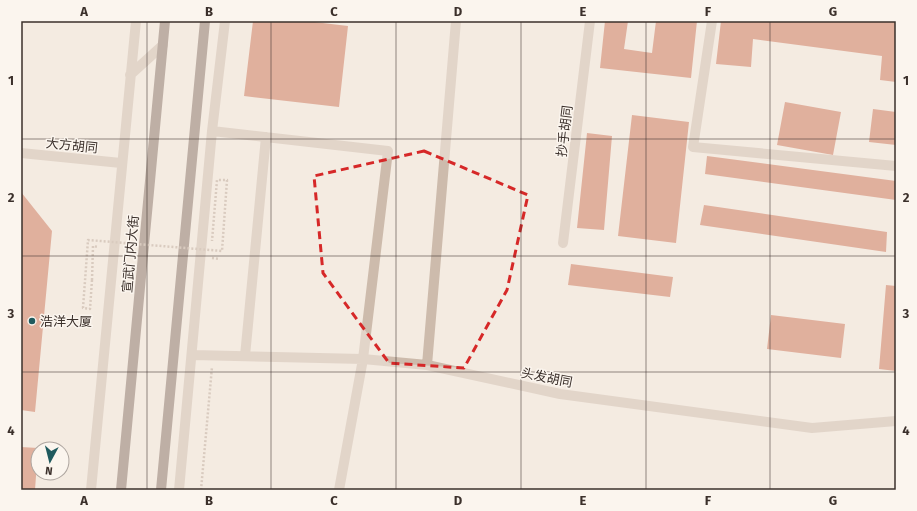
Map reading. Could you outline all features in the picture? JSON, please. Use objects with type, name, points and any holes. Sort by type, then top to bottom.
[{"type":"main road","name":"宣武门内大街","points":[[121,490],[165,21]]},
{"type":"main road","points":[[161,490],[205,21]]},
{"type":"street","points":[[91,490],[121,163],[136,21]]},
{"type":"street","points":[[179,490],[193,354],[212,131],[225,21]]},
{"type":"street","points":[[427,365],[456,21]]},
{"type":"street","name":"抄手胡同","points":[[563,243],[590,21]]},
{"type":"street","points":[[712,21],[693,147],[896,166]]},
{"type":"street","points":[[130,75],[163,45]]},
{"type":"street","points":[[212,131],[388,151],[363,359],[339,490]]},
{"type":"street","points":[[246,356],[266,137]]},
{"type":"street","name":"大方胡同","points":[[21,153],[121,163]]},
{"type":"street","name":"头发胡同","points":[[193,354],[363,359],[427,365],[560,394],[812,428],[896,421]]},
{"type":"path","points":[[98,247],[93,246],[90,309],[83,308],[88,240],[222,250],[227,180],[217,180],[212,241]]},
{"type":"path","points":[[201,490],[212,366]]},
{"type":"highlighted area","points":[[424,151],[528,195],[507,290],[464,368],[389,363],[323,273],[314,176]]},
{"type":"building","points":[[253,21],[306,21],[348,26],[339,107],[244,96]]},
{"type":"building","points":[[605,21],[628,21],[624,49],[652,53],[656,21],[697,21],[691,78],[600,68]]},
{"type":"building","points":[[721,21],[896,21],[896,82],[880,80],[882,56],[753,39],[751,67],[716,64]]},
{"type":"building","points":[[785,102],[841,112],[833,155],[777,145]]},
{"type":"building","points":[[873,109],[896,112],[896,145],[869,142]]},
{"type":"building","points":[[632,115],[689,122],[676,243],[618,236]]},
{"type":"building","points":[[587,133],[612,136],[604,230],[577,228]]},
{"type":"building","points":[[707,156],[896,181],[896,200],[705,174]]},
{"type":"building","name":"浩洋大厦","points":[[21,192],[52,231],[35,412],[21,410]]},
{"type":"building","points":[[704,205],[887,232],[886,252],[700,225]]},
{"type":"building","points":[[571,264],[673,277],[670,297],[568,285]]},
{"type":"building","points":[[886,285],[896,286],[896,371],[879,369]]},
{"type":"building","points":[[771,315],[845,324],[841,358],[767,349]]},
{"type":"building","points":[[21,447],[30,448],[30,481],[36,481],[35,490],[21,490]]},
{"type":"place","name":"浩洋大厦","points":[[32,321]]}]
